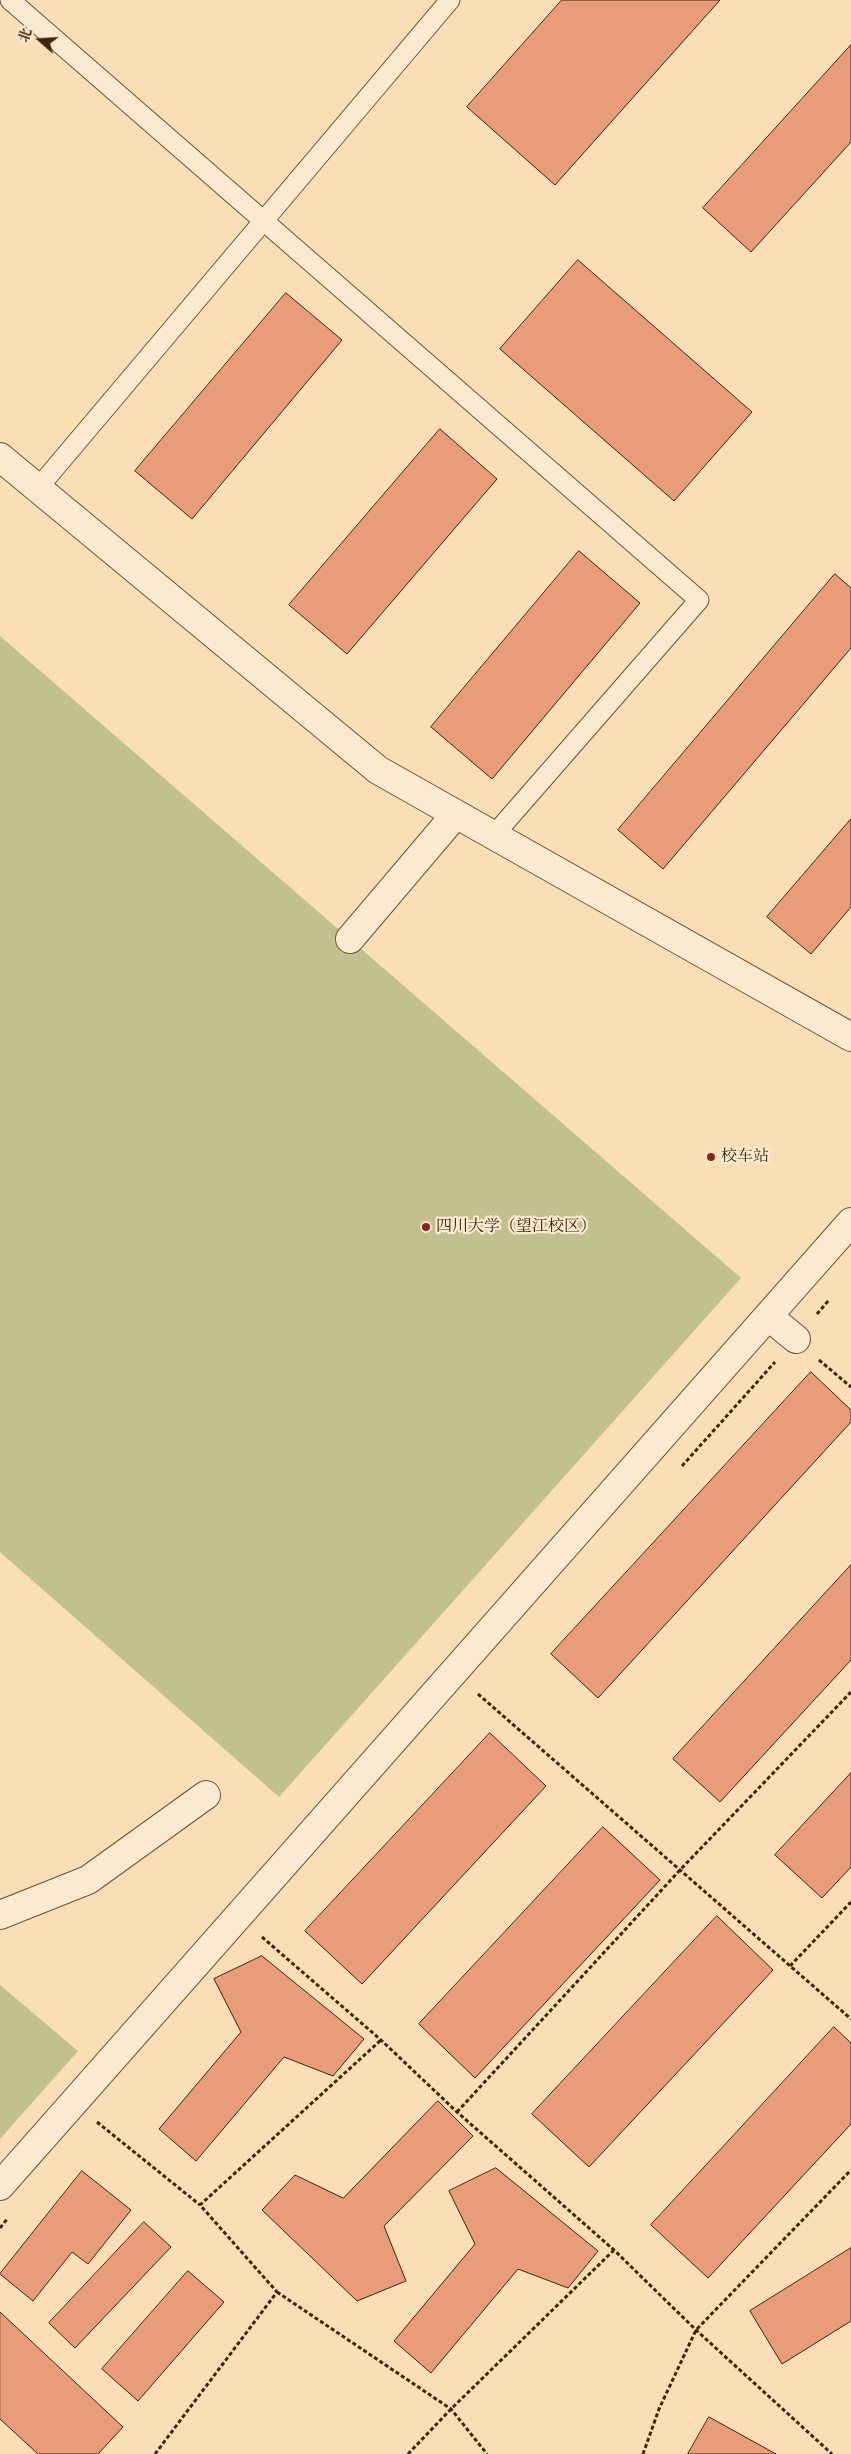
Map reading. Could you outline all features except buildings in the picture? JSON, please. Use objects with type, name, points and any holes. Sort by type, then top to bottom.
[{"type":"street","points":[[0,457],[378,770],[851,1037]]},
{"type":"street","points":[[350,939],[456,814]]},
{"type":"street","points":[[0,2186],[851,1222]]},
{"type":"street","points":[[768,1316],[796,1340]]},
{"type":"street","points":[[0,1915],[88,1880],[206,1795]]},
{"type":"lane","points":[[10,0],[699,600],[494,835]]},
{"type":"lane","points":[[38,488],[450,0]]},
{"type":"path","points":[[796,1340],[851,1388]]},
{"type":"path","points":[[457,2112],[680,1870],[851,1692]]},
{"type":"path","points":[[478,1694],[851,2019]]},
{"type":"path","points":[[790,1966],[851,1902]]},
{"type":"path","points":[[257,1933],[382,2040],[457,2112],[614,2250],[696,2330],[832,2454]]},
{"type":"path","points":[[200,2205],[382,2040]]},
{"type":"path","points":[[96,2122],[200,2205],[276,2292],[451,2409],[486,2454]]},
{"type":"path","points":[[642,2454],[659,2409],[696,2330],[851,2170]]},
{"type":"path","points":[[0,2228],[12,2213]]},
{"type":"path","points":[[408,2454],[451,2409],[614,2250]]},
{"type":"path","points":[[155,2454],[276,2292]]},
{"type":"green space","points":[[0,636],[741,1278],[279,1797],[0,1552]]},
{"type":"green space","points":[[0,1985],[78,2051],[0,2139]]},
{"type":"place","name":"校车站","points":[[711,1157]]},
{"type":"place","name":"四川大学（望江校区）","points":[[426,1227]]}]
